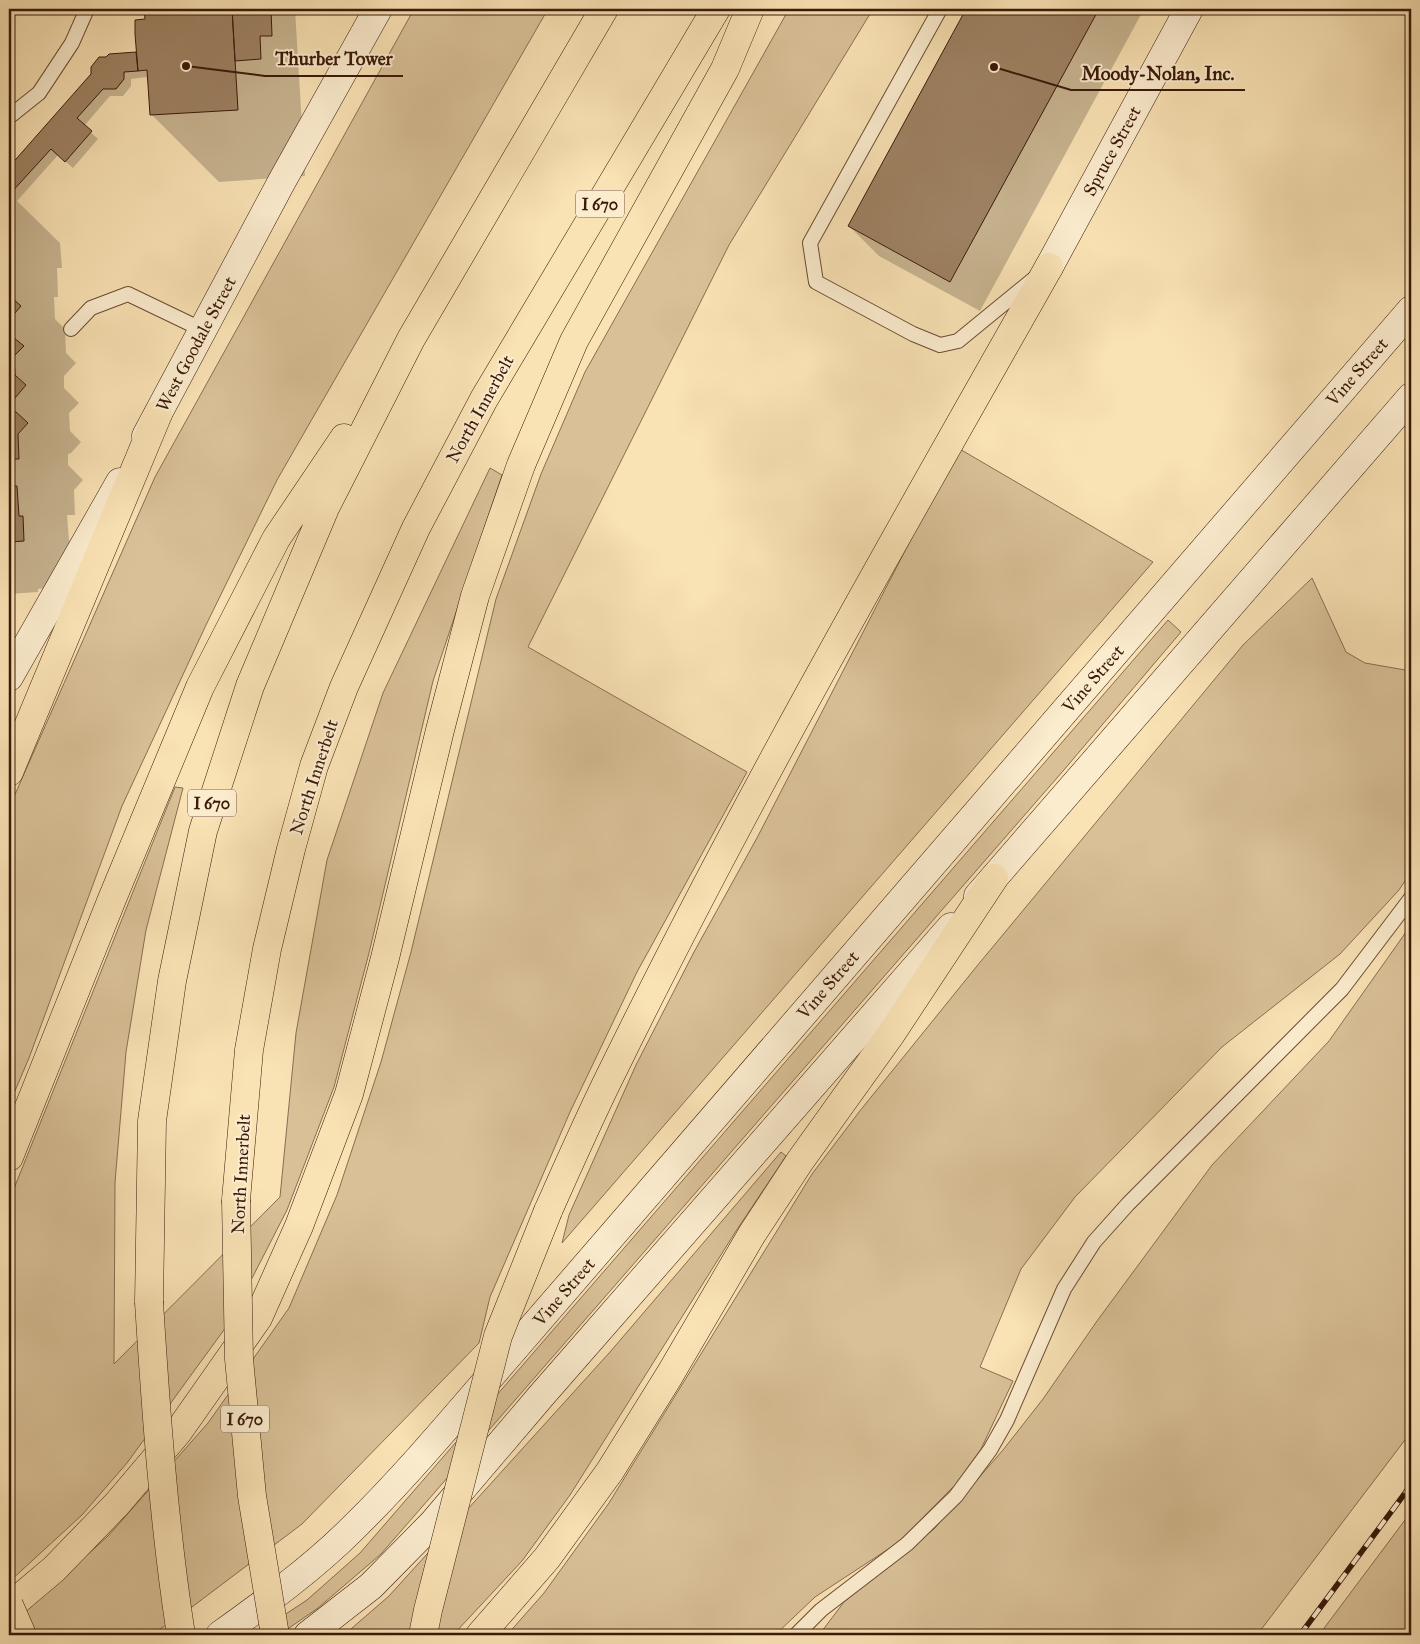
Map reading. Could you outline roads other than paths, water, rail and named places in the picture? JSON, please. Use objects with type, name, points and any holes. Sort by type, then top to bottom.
[{"type":"highway","name":"I 670","points":[[181,1635],[172,1579],[158,1439],[149,1302],[152,1120],[172,981],[203,831],[250,686],[325,508],[411,339],[604,9]]},
{"type":"highway","name":"North Innerbelt","points":[[275,1635],[252,1496],[239,1359],[236,1200],[249,1050],[267,950],[291,849],[314,766],[344,687],[416,528],[484,399],[716,9]]},
{"type":"highway","points":[[22,1635],[9,1606],[54,1569],[116,1504],[178,1432],[258,1318],[299,1226],[349,1094],[473,606],[521,466],[574,341],[724,69],[750,9]]},
{"type":"highway","points":[[424,1635],[428,1610],[498,1336],[548,1211],[612,1071],[715,867],[842,632],[1048,267]]},
{"type":"highway","points":[[9,1157],[108,908],[200,687],[276,540],[411,339]]},
{"type":"highway","points":[[9,772],[158,414]]},
{"type":"highway","points":[[480,1635],[547,1558],[610,1471],[669,1376],[752,1234],[800,1161],[891,1034],[994,878]]},
{"type":"street","name":"West Goodale Street","points":[[9,677],[158,414],[282,181],[378,9]]},
{"type":"street","name":"Spruce Street","points":[[1048,267],[1187,11]]},
{"type":"street","name":"Vine Street","points":[[220,1635],[254,1611],[317,1561],[388,1492],[526,1335],[1411,310]]},
{"type":"street","points":[[308,1635],[371,1586],[434,1523],[554,1381],[1411,397]]},
{"type":"lane","points":[[9,117],[39,93],[72,43],[87,9]]},
{"type":"lane","points":[[940,9],[810,243],[816,282],[913,334],[940,345],[958,341],[1048,267]]},
{"type":"lane","points":[[71,329],[91,308],[128,294],[203,330]]},
{"type":"lane","points":[[796,1635],[821,1610],[907,1544],[956,1496],[990,1450],[1006,1420],[1064,1289],[1094,1242],[1128,1204],[1342,989],[1411,898]]},
{"type":"railway","points":[[1300,1635],[1411,1485]]},
{"type":"place","name":"Thurber Tower","points":[[186,66]]},
{"type":"place","name":"Moody-Nolan, Inc.","points":[[994,67]]}]
